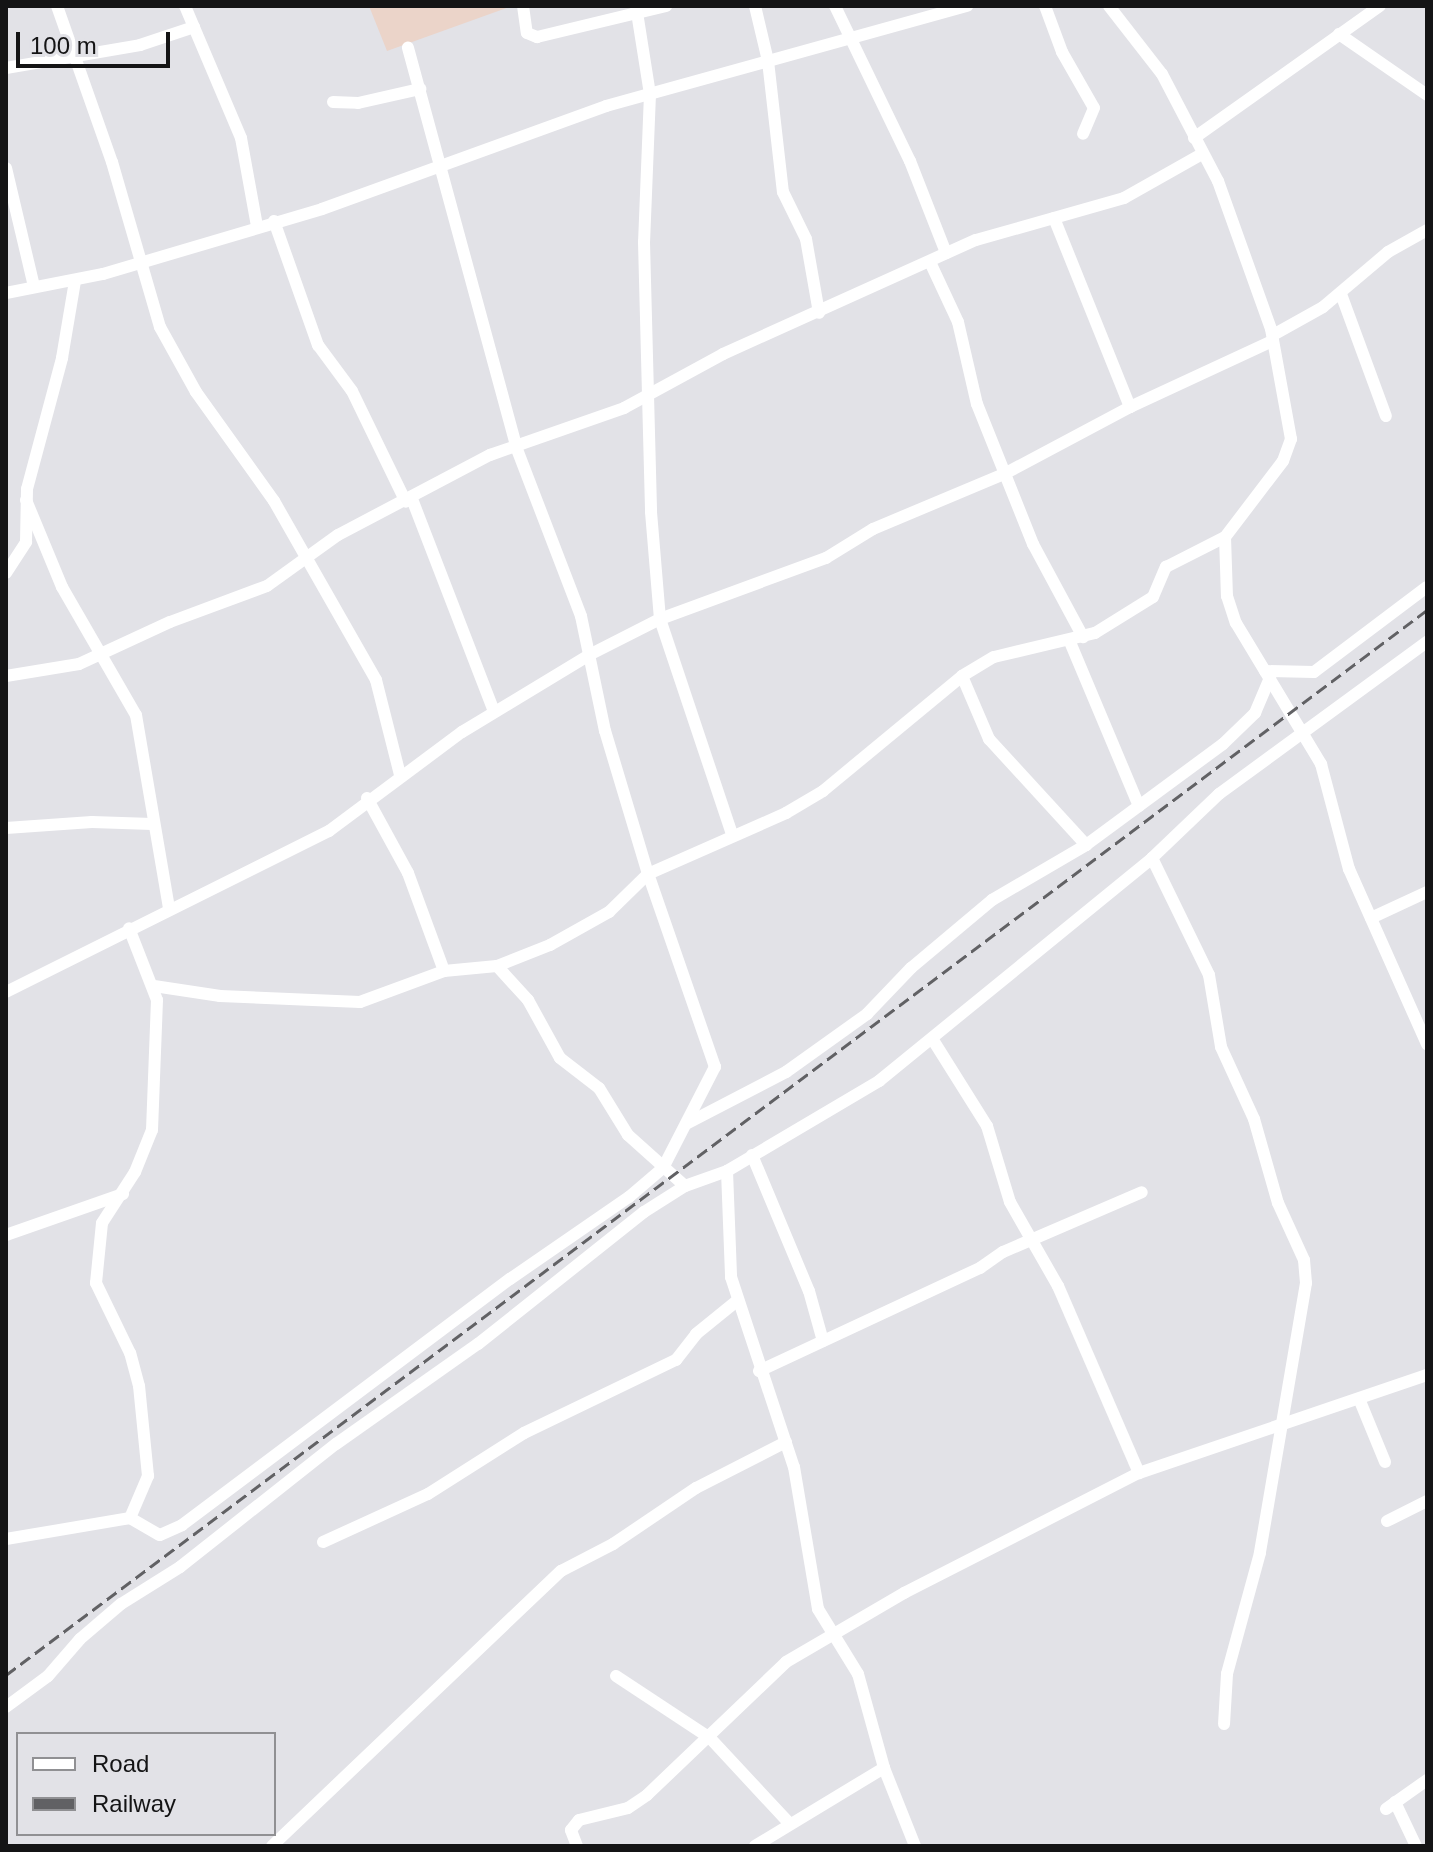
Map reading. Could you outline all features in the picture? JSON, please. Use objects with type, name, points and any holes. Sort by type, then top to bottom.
[{"type":"street","points":[[57,6],[76,57],[160,327],[196,392],[256,473],[307,556],[376,680],[400,775]]},
{"type":"street","points":[[185,6],[241,138],[257,226]]},
{"type":"street","points":[[523,6],[527,33],[537,37],[637,9],[666,6]]},
{"type":"street","points":[[755,6],[768,61],[783,192],[806,239],[819,313]]},
{"type":"street","points":[[835,6],[910,161],[946,253]]},
{"type":"street","points":[[6,293],[75,281],[437,168],[650,94],[967,6]]},
{"type":"street","points":[[1045,6],[1062,52],[1094,108],[1083,134]]},
{"type":"street","points":[[1194,138],[1380,6]]},
{"type":"street","points":[[154,986],[220,996],[360,1002],[444,971],[497,966],[550,945],[609,912],[648,874],[732,834],[786,813],[823,791],[962,676],[994,657],[1083,637],[1148,602],[1166,567],[1225,537],[1268,484],[1289,446],[1291,419],[1272,338],[1233,211],[1162,74],[1114,8]]},
{"type":"street","points":[[637,9],[650,94],[644,242],[660,619],[732,834]]},
{"type":"street","points":[[6,68],[140,45],[194,27]]},
{"type":"street","points":[[1339,34],[1427,95]]},
{"type":"street","points":[[6,1539],[130,1518],[160,1535],[182,1525],[663,1168],[683,1125],[712,1082],[715,1067],[648,874],[605,731],[591,654],[517,449],[437,168],[408,48]]},
{"type":"street","points":[[333,102],[358,103],[420,89]]},
{"type":"street","points":[[6,676],[79,664],[170,622],[267,586],[307,556],[480,460],[517,449],[649,394],[946,253],[1124,198],[1202,154]]},
{"type":"street","points":[[6,168],[34,286]]},
{"type":"street","points":[[1054,218],[1130,407]]},
{"type":"street","points":[[274,221],[318,345],[352,391],[409,500],[494,711]]},
{"type":"street","points":[[6,992],[169,908],[329,831],[367,798],[494,711],[591,654],[660,619],[826,558],[896,518],[1006,473],[1130,407],[1272,338],[1341,294],[1388,252],[1427,230]]},
{"type":"street","points":[[930,262],[958,322],[977,404],[1047,577],[1083,637]]},
{"type":"street","points":[[6,573],[26,542],[26,500],[62,358],[75,281]]},
{"type":"street","points":[[1341,294],[1386,416]]},
{"type":"street","points":[[26,500],[62,587],[136,715],[152,824],[169,908]]},
{"type":"street","points":[[1225,537],[1227,596],[1236,623],[1321,764],[1349,869],[1427,1044]]},
{"type":"street","points":[[1268,674],[1294,676],[1314,672],[1427,587]]},
{"type":"street","points":[[1070,642],[1139,806]]},
{"type":"street","points":[[6,1707],[48,1676],[80,1639],[121,1604],[180,1567],[336,1444],[485,1338],[644,1212],[685,1186],[727,1171],[879,1081],[933,1040],[1009,969],[1152,858],[1219,794],[1305,735],[1427,642]]},
{"type":"street","points":[[683,1125],[786,1072],[867,1014],[911,968],[992,900],[1086,845],[1247,723],[1268,674]]},
{"type":"street","points":[[962,676],[989,739],[1086,845]]},
{"type":"street","points":[[367,798],[408,873],[444,971]]},
{"type":"street","points":[[6,828],[92,822],[152,824]]},
{"type":"street","points":[[1152,858],[1209,975],[1221,1047],[1244,1092],[1278,1203],[1304,1260],[1306,1283],[1260,1553],[1227,1674],[1224,1724]]},
{"type":"street","points":[[1371,918],[1427,892]]},
{"type":"street","points":[[129,928],[154,986],[158,1030],[152,1130],[123,1194],[102,1223],[96,1283],[130,1353],[149,1451],[148,1476],[130,1518]]},
{"type":"street","points":[[497,966],[540,1018],[560,1058],[599,1088],[628,1135],[685,1186]]},
{"type":"street","points":[[933,1040],[987,1126],[1010,1202],[1058,1286],[1139,1473]]},
{"type":"street","points":[[752,1155],[809,1291],[823,1341]]},
{"type":"street","points":[[727,1171],[731,1277],[759,1371],[786,1442],[818,1609],[831,1636],[858,1674],[884,1768],[915,1846]]},
{"type":"street","points":[[759,1371],[1142,1192]]},
{"type":"street","points":[[6,1235],[123,1194]]},
{"type":"street","points":[[323,1542],[428,1494],[524,1433],[676,1360],[696,1334],[738,1300]]},
{"type":"street","points":[[577,1846],[571,1830],[579,1820],[628,1808],[710,1738],[786,1662],[997,1544],[1139,1473],[1279,1430],[1427,1375]]},
{"type":"street","points":[[1360,1401],[1385,1462]]},
{"type":"street","points":[[272,1846],[561,1571],[613,1544],[696,1488],[786,1442]]},
{"type":"street","points":[[1387,1521],[1427,1501]]},
{"type":"street","points":[[616,1676],[710,1738],[790,1824]]},
{"type":"street","points":[[755,1846],[884,1768]]},
{"type":"street","points":[[1416,1846],[1390,1805],[1427,1780]]},
{"type":"shaded area","points":[[369,6],[512,6],[387,51]]},
{"type":"railway","points":[[6,1675],[1427,610]]}]
